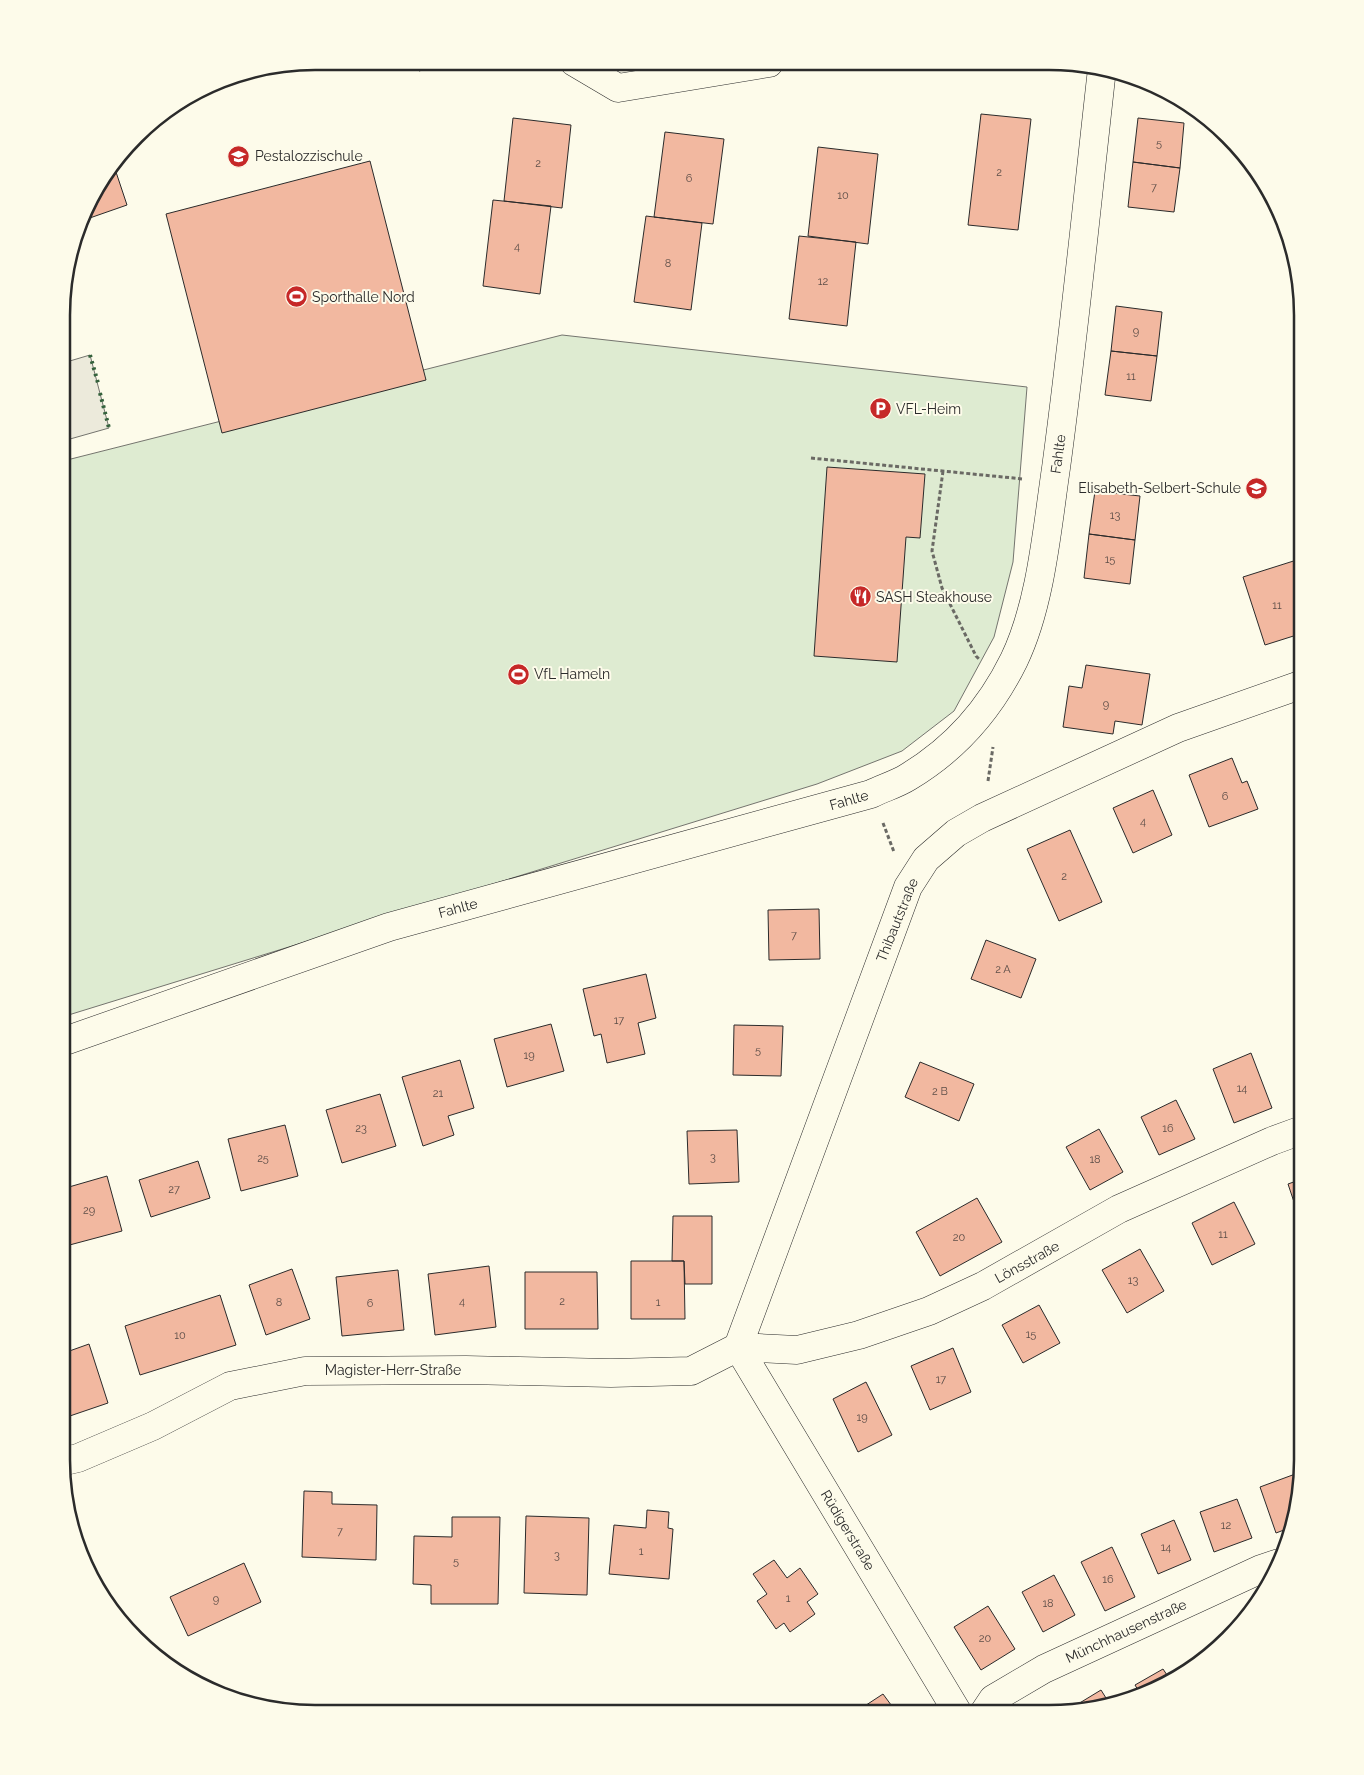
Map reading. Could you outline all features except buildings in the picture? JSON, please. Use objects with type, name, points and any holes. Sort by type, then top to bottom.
[{"type":"street","points":[[588,70],[618,88],[723,70]]},
{"type":"street","name":"Fahlte","points":[[70,1039],[389,927],[871,794],[907,778],[948,750],[976,721],[1015,658],[1028,624],[1040,574],[1062,426],[1101,76]]},
{"type":"street","name":"Thibautstraße","points":[[738,1347],[908,887],[926,858],[956,833],[982,818],[1178,728],[1294,687]]},
{"type":"street","name":"Lönsstraße","points":[[738,1347],[797,1350],[859,1335],[928,1311],[983,1286],[1119,1210],[1294,1133]]},
{"type":"street","name":"Magister-Herr-Straße","points":[[70,1460],[153,1426],[230,1386],[304,1370],[466,1370],[611,1373],[691,1371],[738,1347]]},
{"type":"street","name":"Rüdigerstraße","points":[[738,1347],[953,1705]]},
{"type":"street","name":"Münchhausenstraße","points":[[989,1705],[993,1699],[1044,1668],[1270,1566]]},
{"type":"path","points":[[811,458],[1054,482]]},
{"type":"path","points":[[943,471],[932,551],[942,588],[976,656],[1002,681]]},
{"type":"path","points":[[871,794],[908,887]]},
{"type":"green space","name":"VfL Hameln","points":[[562,335],[1027,387],[1013,562],[994,637],[954,711],[902,751],[817,784],[70,1015],[70,459]]},
{"type":"shaded area","points":[[90,355],[109,428],[70,439],[70,361]]},
{"type":"hedge","points":[[90,355],[98,383]]},
{"type":"hedge","points":[[100,393],[109,428]]},
{"type":"place","name":"Pestalozzischule","points":[[239,156]]},
{"type":"place","name":"Sporthalle Nord","points":[[296,297]]},
{"type":"place","name":"VFL-Heim","points":[[880,409]]},
{"type":"place","name":"Elisabeth-Selbert-Schule","points":[[1257,488]]},
{"type":"place","name":"SASH Steakhouse","points":[[860,597]]},
{"type":"place","name":"VfL Hameln","points":[[518,674]]}]
